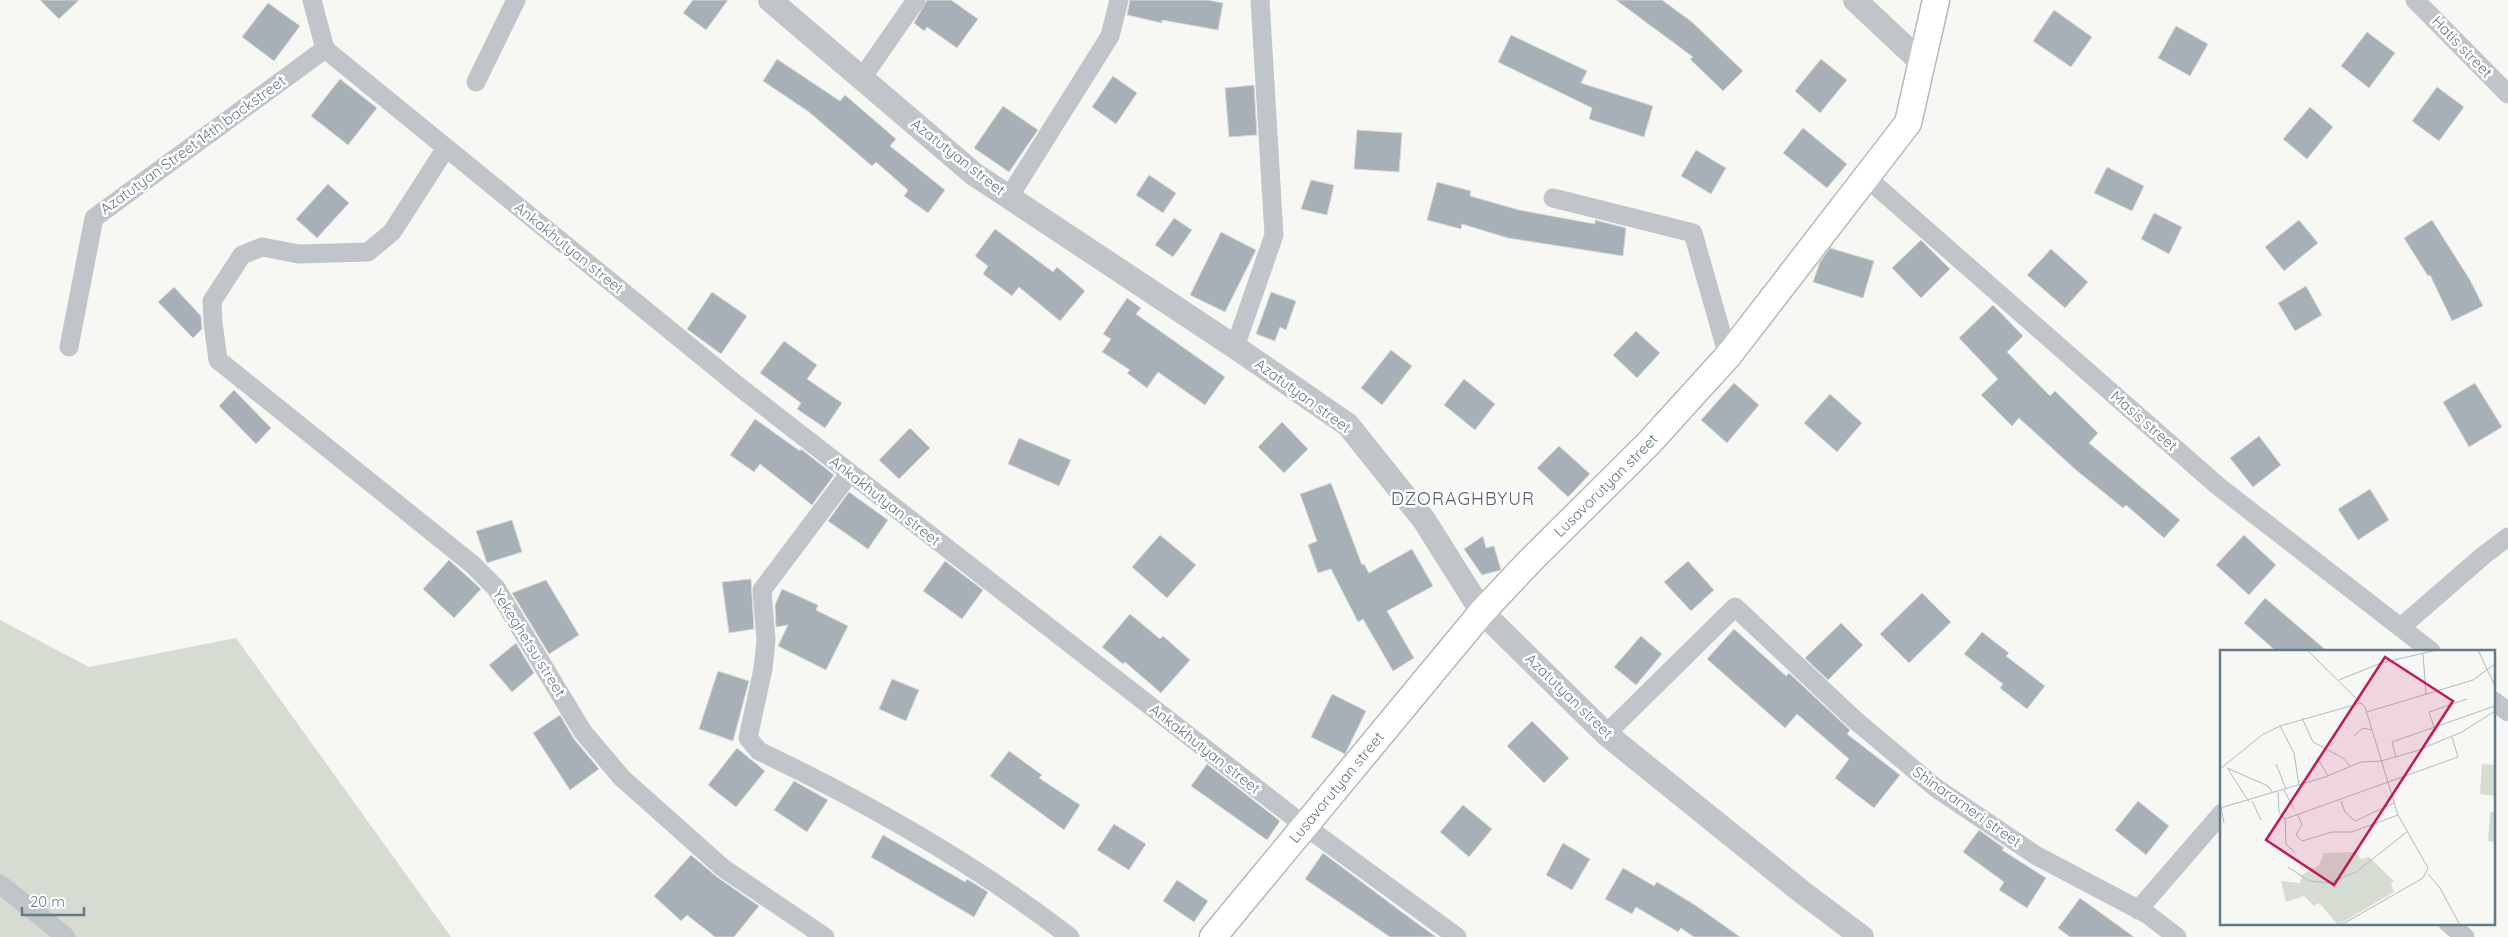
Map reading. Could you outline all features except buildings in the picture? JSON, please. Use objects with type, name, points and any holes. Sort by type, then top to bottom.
[{"type":"main road","name":"Lusavorutyan street","points":[[1213,937],[1482,612],[1530,561],[1648,444],[1728,356],[1867,178],[1908,123],[1936,0]]},
{"type":"street","points":[[312,0],[325,49]]},
{"type":"street","points":[[476,82],[516,0]]},
{"type":"street","name":"Azatutyan street","points":[[770,0],[974,174],[1235,347],[1348,425],[1424,520],[1482,612],[1606,734],[1802,892],[1862,937]]},
{"type":"street","points":[[862,78],[916,0]]},
{"type":"street","points":[[1009,197],[1110,36],[1120,0]]},
{"type":"street","points":[[1235,347],[1274,235],[1260,0]]},
{"type":"street","points":[[1855,0],[1921,62]]},
{"type":"street","name":"Hatis street","points":[[2416,0],[2508,94]]},
{"type":"street","name":"Ankakhutyan street","points":[[325,49],[742,389],[1305,826],[1457,937]]},
{"type":"street","name":"Azatutyan Street 14th backstreet","points":[[69,347],[94,218],[325,49]]},
{"type":"street","name":"Yekeghetsu street","points":[[446,148],[392,232],[368,252],[299,254],[262,248],[242,255],[212,301],[212,323],[218,360],[472,564],[496,588],[583,732],[622,778],[724,868],[825,937]]},
{"type":"street","name":"Masis street","points":[[1867,178],[2218,486],[2430,650]]},
{"type":"street","points":[[1553,198],[1693,233],[1728,356]]},
{"type":"street","points":[[850,473],[762,590],[766,640],[763,669],[748,738],[759,751],[921,835],[1024,902],[1070,937]]},
{"type":"street","points":[[2401,627],[2484,554],[2508,537]]},
{"type":"street","name":"Shinararneri street","points":[[1606,734],[1735,607],[1855,720],[1936,788],[2037,856],[2138,910],[2177,937]]},
{"type":"street","points":[[2496,703],[2508,712]]},
{"type":"street","points":[[2138,910],[2220,815]]},
{"type":"street","points":[[0,884],[66,937]]},
{"type":"street","points":[[2449,924],[2464,937]]},
{"type":"shaded area","points":[[0,620],[89,667],[236,638],[451,937],[0,937]]},
{"type":"district","name":"DZORAGHBYUR","points":[[1463,499]]}]
